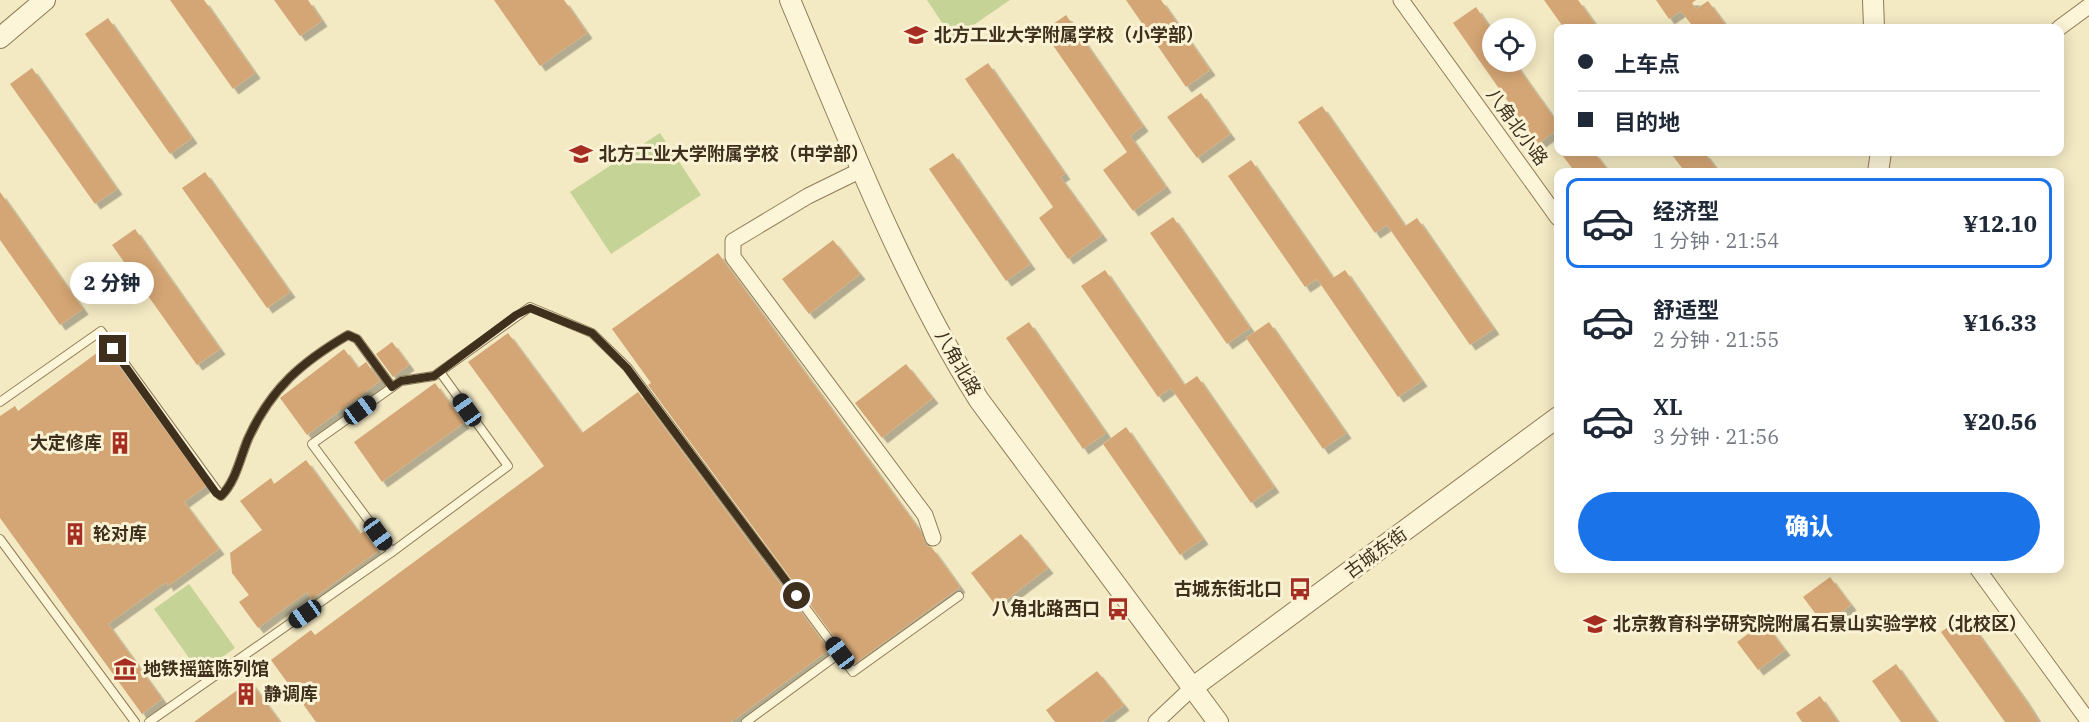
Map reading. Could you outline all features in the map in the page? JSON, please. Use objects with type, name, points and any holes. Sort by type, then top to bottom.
[{"type":"street","points":[[3,29],[45,0]]},
{"type":"street","name":"八角北路","points":[[790,0],[861,170],[947,347],[979,400],[1218,722]]},
{"type":"street","name":"八角北小路","points":[[1401,0],[1554,212]]},
{"type":"street","points":[[1873,0],[1874,24]]},
{"type":"street","points":[[2064,24],[2089,6]]},
{"type":"street","points":[[861,170],[808,196],[733,241],[733,257],[925,515],[933,538]]},
{"type":"street","name":"古城东街","points":[[1192,688],[1554,420]]},
{"type":"street","points":[[1981,573],[2089,722]]},
{"type":"street","points":[[1156,722],[1192,688]]},
{"type":"lane","points":[[392,552],[312,444],[401,381],[434,376],[516,315],[530,308],[592,333],[627,368],[853,672],[959,596]]},
{"type":"lane","points":[[0,402],[100,331],[216,493],[221,496],[229,488],[249,438],[263,411],[282,384],[312,356],[348,335],[357,339],[392,387]]},
{"type":"lane","points":[[155,721],[241,655],[253,651],[508,466],[440,372]]},
{"type":"lane","points":[[0,539],[135,722]]},
{"type":"lane","points":[[746,722],[840,653]]},
{"type":"green space","points":[[927,0],[1010,0],[953,39]]},
{"type":"green space","points":[[660,133],[701,195],[611,254],[570,192]]},
{"type":"green space","points":[[189,584],[235,648],[200,673],[154,609]]},
{"type":"building","points":[[170,0],[204,0],[255,73],[233,89]]},
{"type":"building","points":[[274,0],[308,0],[322,21],[300,36]]},
{"type":"building","points":[[494,0],[564,0],[587,33],[540,66]]},
{"type":"building","points":[[1126,0],[1161,0],[1210,70],[1186,87]]},
{"type":"building","points":[[1544,0],[1578,0],[1595,24],[1561,24]]},
{"type":"building","points":[[1656,0],[1696,0],[1692,3],[1696,9],[1708,1],[1725,24],[1691,24],[1681,11],[1669,19]]},
{"type":"building","points":[[1476,7],[1483,18],[1482,64],[1453,23]]},
{"type":"building","points":[[1066,15],[1143,126],[1130,136],[1166,187],[1133,211],[1103,170],[1127,152],[1043,31]]},
{"type":"building","points":[[108,18],[192,138],[170,154],[85,34]]},
{"type":"building","points":[[988,63],[1065,174],[1060,177],[1102,235],[1068,259],[1039,218],[1053,207],[965,79]]},
{"type":"building","points":[[32,68],[117,189],[95,204],[10,84]]},
{"type":"building","points":[[1487,72],[1521,72],[1554,118],[1554,132],[1538,144]]},
{"type":"building","points":[[1201,93],[1230,134],[1197,158],[1167,117]]},
{"type":"building","points":[[1322,106],[1405,226],[1417,218],[1494,329],[1470,345],[1387,225],[1375,233],[1298,122]]},
{"type":"building","points":[[953,153],[1030,264],[1006,281],[929,169]]},
{"type":"building","points":[[1563,156],[1597,156],[1606,168],[1572,168]]},
{"type":"building","points":[[1673,156],[1707,156],[1716,168],[1682,168]]},
{"type":"building","points":[[1251,160],[1333,278],[1345,270],[1422,381],[1398,397],[1317,279],[1305,287],[1228,176]]},
{"type":"building","points":[[205,172],[290,292],[267,308],[182,188]]},
{"type":"building","points":[[0,192],[83,309],[60,325],[0,240]]},
{"type":"building","points":[[1173,217],[1250,328],[1227,344],[1150,233]]},
{"type":"building","points":[[135,229],[220,349],[197,365],[112,245]]},
{"type":"building","points":[[833,240],[860,274],[809,314],[782,279]]},
{"type":"building","points":[[718,253],[921,532],[926,545],[932,548],[960,587],[854,664],[648,385],[651,383],[612,329]]},
{"type":"building","points":[[1105,270],[1184,385],[1197,376],[1274,487],[1251,503],[1171,388],[1158,397],[1081,286]]},
{"type":"building","points":[[1029,322],[1106,433],[1083,449],[1006,338]]},
{"type":"building","points":[[1269,322],[1346,433],[1323,449],[1246,338]]},
{"type":"building","points":[[508,333],[582,433],[638,392],[829,650],[731,722],[316,722],[271,660],[311,630],[315,635],[544,466],[468,362]]},
{"type":"building","points":[[392,342],[409,365],[393,377],[376,354]]},
{"type":"building","points":[[105,347],[206,486],[184,502],[219,549],[168,586],[166,582],[108,624],[162,699],[142,714],[0,518],[0,416],[15,406],[18,411]]},
{"type":"building","points":[[344,349],[358,368],[366,362],[380,381],[307,435],[280,398]]},
{"type":"building","points":[[906,364],[933,398],[882,438],[855,403]]},
{"type":"building","points":[[435,383],[464,423],[382,482],[354,442]]},
{"type":"building","points":[[1126,427],[1203,539],[1180,555],[1103,444]]},
{"type":"building","points":[[306,460],[360,534],[364,531],[378,551],[312,599],[307,592],[258,628],[239,602],[249,595],[232,573],[230,553],[262,530],[240,501],[271,478],[274,484]]},
{"type":"building","points":[[1021,534],[1048,568],[997,607],[971,573]]},
{"type":"building","points":[[1830,577],[1851,605],[1824,625],[1803,597]]},
{"type":"building","points":[[1965,615],[2039,722],[2005,722],[1941,632]]},
{"type":"building","points":[[1764,622],[1785,650],[1758,670],[1737,642]]},
{"type":"building","points":[[1896,664],[1937,722],[1901,722],[1872,681]]},
{"type":"building","points":[[1097,671],[1124,705],[1102,722],[1055,722],[1046,710]]},
{"type":"building","name":"静调库","points":[[250,681],[280,722],[194,722],[214,707]]},
{"type":"building","points":[[1820,696],[1838,722],[1802,722],[1796,713]]},
{"type":"place","name":"北方工业大学附属学校（小学部）","points":[[916,35]]},
{"type":"place","name":"北方工业大学附属学校（中学部）","points":[[581,154]]},
{"type":"place","name":"大定修库","points":[[120,443]]},
{"type":"place","name":"轮对库","points":[[75,534]]},
{"type":"place","name":"古城东街北口","points":[[1300,589]]},
{"type":"place","name":"八角北路西口","points":[[1118,609]]},
{"type":"place","name":"北京教育科学研究院附属石景山实验学校（北校区）","points":[[1595,624]]},
{"type":"place","name":"地铁摇篮陈列馆","points":[[125,669]]},
{"type":"place","name":"静调库","points":[[246,694]]},
{"type":"route","points":[[113,349],[216,493],[221,496],[229,488],[249,438],[263,411],[282,384],[312,356],[348,335],[357,339],[392,387],[401,381],[434,376],[516,315],[530,308],[546,312],[592,333],[627,368],[797,596]]}]
